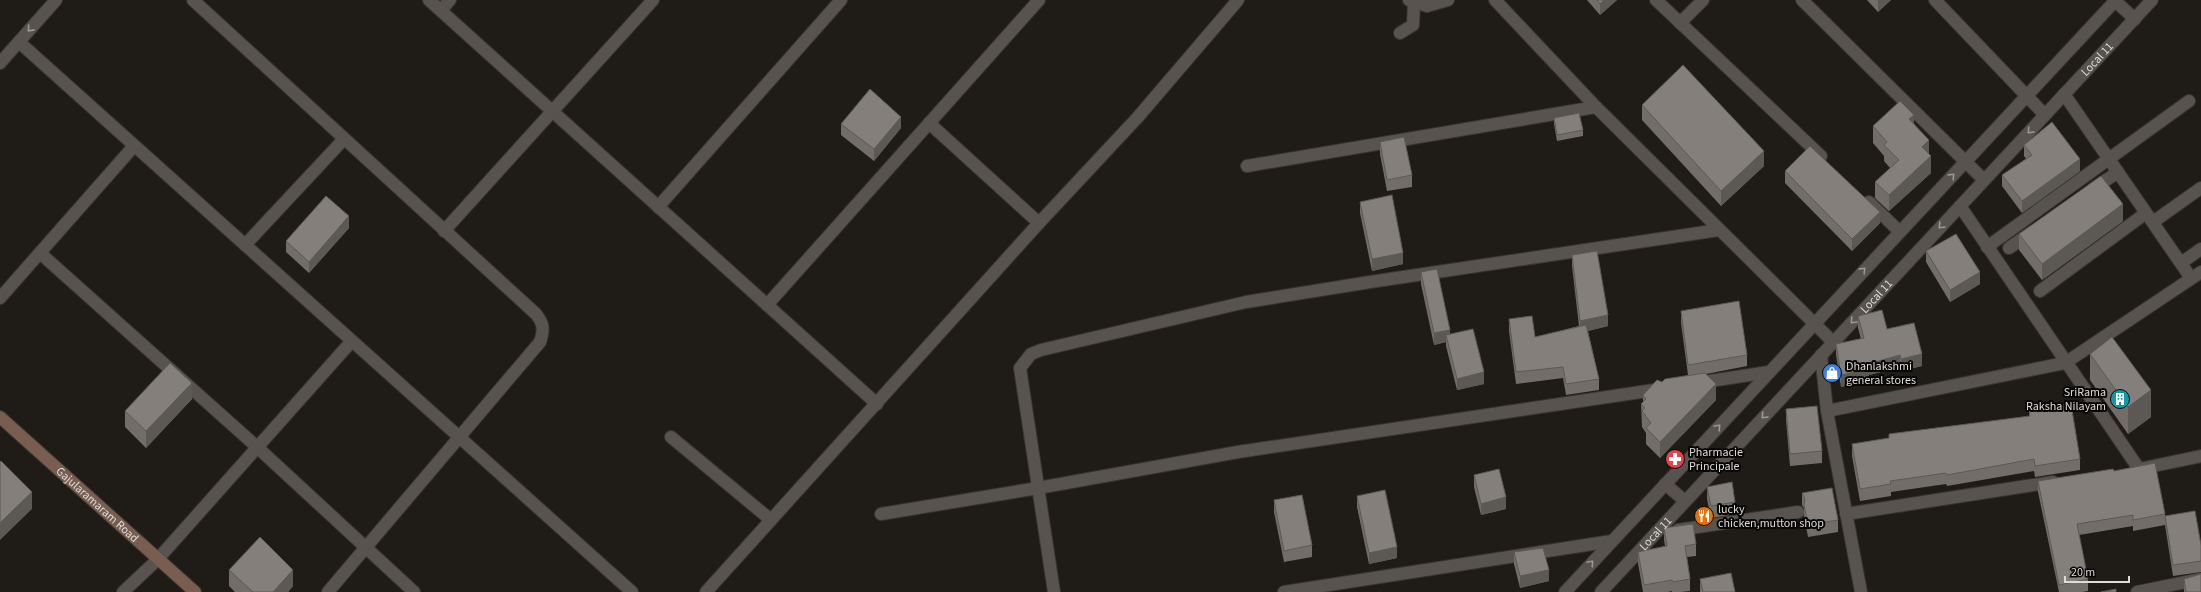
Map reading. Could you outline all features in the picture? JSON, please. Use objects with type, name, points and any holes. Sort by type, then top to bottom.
[{"type":"main road","name":"Gajularamaram Road","points":[[0,417],[156,560],[195,592]]},
{"type":"street","points":[[0,63],[56,0]]},
{"type":"street","points":[[193,0],[536,314],[542,323],[543,328],[540,342],[328,592]]},
{"type":"street","points":[[429,0],[876,404]]},
{"type":"street","points":[[440,10],[450,0]]},
{"type":"street","points":[[444,231],[653,0]]},
{"type":"street","points":[[658,207],[841,0]]},
{"type":"street","points":[[767,305],[1039,0]]},
{"type":"street","points":[[706,592],[1039,223],[1138,117],[1238,0]]},
{"type":"street","points":[[1400,33],[1413,25],[1412,1],[1427,6],[1448,0]]},
{"type":"street","points":[[1495,0],[1596,107],[1718,230],[1833,342]]},
{"type":"street","points":[[1656,0],[1830,166]]},
{"type":"street","points":[[1680,23],[1703,0]]},
{"type":"street","points":[[1802,0],[1984,180]]},
{"type":"street","points":[[1935,0],[2045,115]]},
{"type":"street","name":"Local 11","points":[[1601,592],[1653,534],[2152,0]]},
{"type":"street","points":[[1564,592],[2115,1],[2134,19]]},
{"type":"street","points":[[19,42],[351,342],[632,592]]},
{"type":"street","points":[[1827,411],[2065,363],[2196,275],[2181,263],[2064,94]]},
{"type":"street","points":[[1988,247],[2189,101]]},
{"type":"street","points":[[1247,166],[1596,107]]},
{"type":"street","points":[[929,123],[1039,223]]},
{"type":"street","points":[[244,245],[344,139]]},
{"type":"street","points":[[0,298],[134,146]]},
{"type":"street","points":[[2084,196],[2118,172]]},
{"type":"street","points":[[2040,291],[2150,218],[2201,188]]},
{"type":"street","points":[[1859,193],[1899,231]]},
{"type":"street","points":[[1960,206],[2138,469]]},
{"type":"street","points":[[2009,248],[2040,226]]},
{"type":"street","points":[[1054,592],[1020,368],[1031,354],[1041,350],[1246,302],[1378,280],[1718,230]]},
{"type":"street","points":[[2181,263],[2201,249]]},
{"type":"street","points":[[40,253],[257,447],[414,592]]},
{"type":"street","points":[[123,592],[156,560],[351,342]]},
{"type":"street","points":[[1821,355],[1827,411],[1861,592]]},
{"type":"street","points":[[1688,385],[1769,372]]},
{"type":"street","points":[[881,514],[1038,488],[1238,452],[1672,387]]},
{"type":"street","points":[[671,437],[771,520]]},
{"type":"street","points":[[2123,471],[2201,456]]},
{"type":"street","points":[[1846,514],[2067,480]]},
{"type":"street","points":[[1665,484],[1685,501]]},
{"type":"street","points":[[1653,534],[1798,512]]},
{"type":"street","points":[[1284,592],[1612,541]]},
{"type":"street","points":[[2137,592],[2201,579]]},
{"type":"building","points":[[1597,0],[1604,0],[1600,4]]},
{"type":"building","points":[[1683,65],[1764,151],[1721,191],[1642,105]]},
{"type":"building","points":[[870,89],[901,117],[874,149],[841,124]]},
{"type":"building","points":[[1900,101],[1914,115],[1909,119],[1929,140],[1922,147],[1931,156],[1889,195],[1875,182],[1899,160],[1884,145],[1887,142],[1873,126]]},
{"type":"building","points":[[1579,113],[1583,130],[1557,135],[1554,118]]},
{"type":"building","points":[[2052,122],[2080,159],[2022,201],[2002,175],[2032,155],[2024,145]]},
{"type":"building","points":[[1404,137],[1412,175],[1387,180],[1380,142]]},
{"type":"building","points":[[1810,146],[1880,212],[1852,239],[1785,171]]},
{"type":"building","points":[[2101,176],[2123,204],[2042,264],[2019,234]]},
{"type":"building","points":[[1392,195],[1403,253],[1372,259],[1360,202]]},
{"type":"building","points":[[326,196],[349,216],[309,262],[286,241]]},
{"type":"building","points":[[1956,234],[1980,272],[1950,290],[1926,251]]},
{"type":"building","points":[[1597,251],[1608,315],[1580,321],[1572,255]]},
{"type":"building","points":[[1437,269],[1450,330],[1434,333],[1421,272]]},
{"type":"building","points":[[1739,301],[1747,355],[1688,365],[1681,311]]},
{"type":"building","points":[[1882,310],[1887,329],[1914,323],[1922,354],[1901,359],[1900,355],[1868,364],[1869,369],[1841,375],[1836,344],[1864,338],[1858,316]]},
{"type":"building","points":[[1532,316],[1535,337],[1586,325],[1599,379],[1566,384],[1563,367],[1516,372],[1509,319]]},
{"type":"building","points":[[1473,329],[1484,372],[1457,379],[1446,335]]},
{"type":"building","points":[[2112,337],[2151,390],[2128,407],[2090,354]]},
{"type":"building","points":[[170,363],[192,383],[146,431],[125,411]]},
{"type":"building","points":[[1705,373],[1716,384],[1660,442],[1646,428],[1651,423],[1642,411],[1645,408],[1641,404],[1646,399],[1643,395],[1657,380],[1662,382],[1665,379]]},
{"type":"building","points":[[2071,404],[2080,459],[2035,466],[2034,459],[1947,475],[1946,473],[1890,481],[1891,484],[1860,489],[1852,444],[1889,438],[1889,434],[2030,416],[2029,411]]},
{"type":"building","points":[[1817,406],[1822,451],[1790,454],[1786,409]]},
{"type":"building","points":[[1,461],[32,492],[0,523],[0,462]]},
{"type":"building","points":[[2155,463],[2165,514],[2133,520],[2133,515],[2077,524],[2088,579],[2059,585],[2038,481],[2113,469],[2114,471]]},
{"type":"building","points":[[1499,469],[1506,497],[1481,504],[1474,475]]},
{"type":"building","points":[[1732,482],[1735,502],[1711,506],[1707,487]]},
{"type":"building","points":[[1832,488],[1838,520],[1808,525],[1804,505],[1805,499],[1802,493]]},
{"type":"building","points":[[1385,490],[1397,547],[1369,553],[1357,496]]},
{"type":"building","points":[[1302,495],[1312,545],[1284,551],[1274,500]]},
{"type":"building","points":[[2195,511],[2201,545],[2201,561],[2173,565],[2165,516]]},
{"type":"building","points":[[1693,524],[1696,544],[1685,546],[1690,579],[1673,582],[1672,580],[1644,585],[1638,552],[1667,546],[1664,528]]},
{"type":"building","points":[[260,537],[293,570],[273,592],[253,592],[229,570]]},
{"type":"building","points":[[1543,548],[1549,570],[1520,576],[1514,552]]},
{"type":"building","points":[[1731,573],[1735,592],[1703,592],[1700,579]]},
{"type":"building","points":[[2201,574],[2201,592],[2186,592],[2184,579]]},
{"type":"building","points":[[2116,589],[2116,592],[2101,592]]},
{"type":"place","name":"Dhanlakshmi general stores","points":[[1832,373]]},
{"type":"place","name":"SriRama Raksha Nilayam","points":[[2120,399]]},
{"type":"place","name":"Pharmacie Principale","points":[[1675,459]]},
{"type":"place","name":"lucky chicken,mutton shop","points":[[1704,516]]}]
